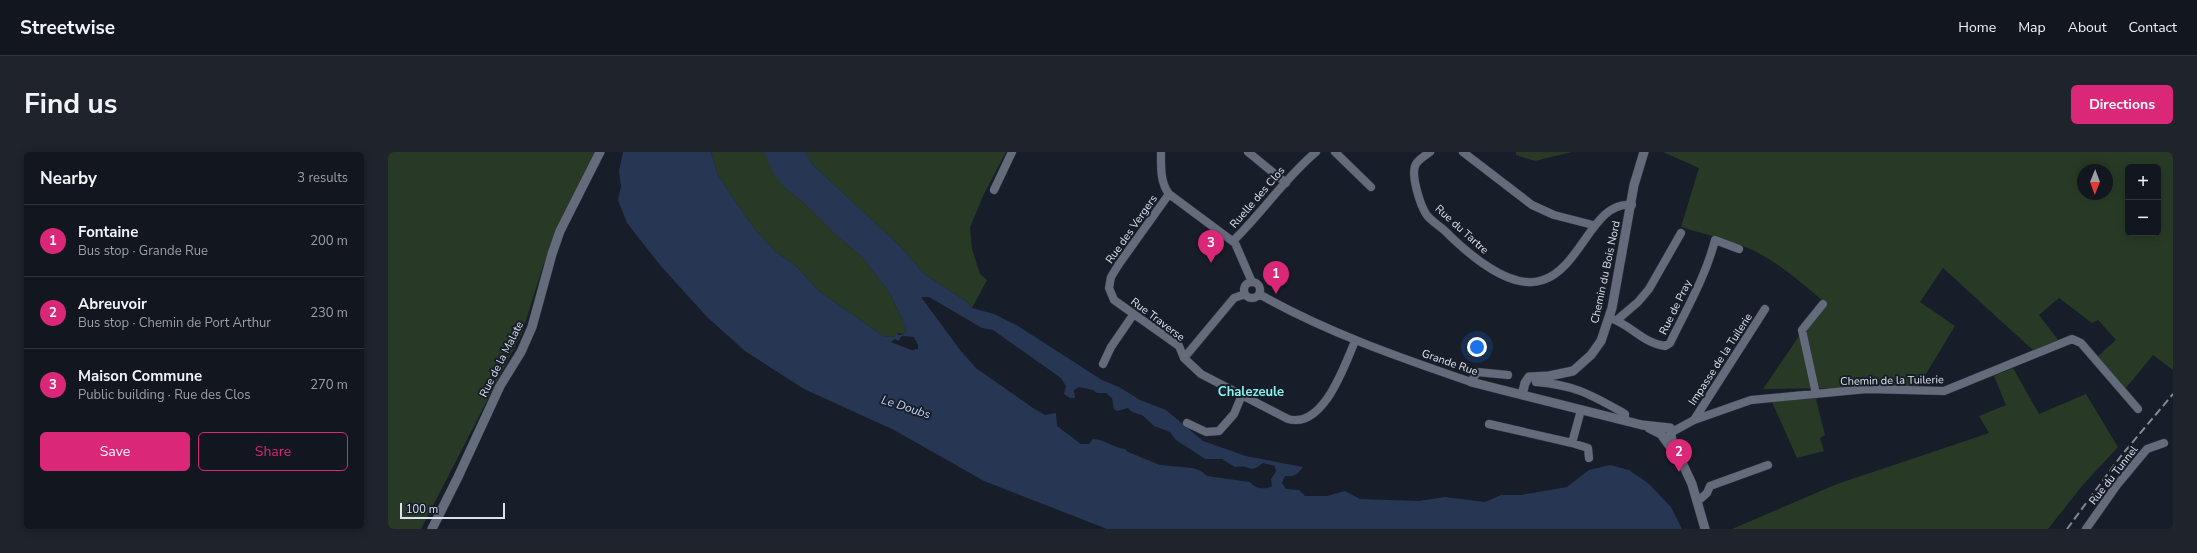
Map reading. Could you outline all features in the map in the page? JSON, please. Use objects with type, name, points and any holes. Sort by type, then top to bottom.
[{"type":"street","name":"Rue de la Malate","points":[[432,529],[500,386],[521,352],[532,327],[552,254],[560,232],[600,152]]},
{"type":"street","points":[[994,190],[1012,152]]},
{"type":"street","points":[[1161,152],[1163,183],[1169,194],[1233,241],[1239,249],[1252,282],[1259,286],[1259,294],[1253,298],[1245,294],[1234,298],[1184,358]]},
{"type":"street","points":[[1248,152],[1286,183]]},
{"type":"street","name":"Ruelle des Clos","points":[[1233,241],[1286,183],[1297,168],[1316,152]]},
{"type":"street","points":[[1335,152],[1371,187]]},
{"type":"street","name":"Rue du Tartre","points":[[1430,152],[1417,163],[1414,178],[1426,214],[1468,253],[1480,262],[1511,278],[1528,282],[1543,281],[1558,272],[1572,259],[1593,225],[1613,207],[1619,204],[1632,205]]},
{"type":"street","points":[[1463,152],[1532,205],[1554,215],[1593,225]]},
{"type":"street","name":"Chemin du Bois Nord","points":[[1522,395],[1525,383],[1529,377],[1568,373],[1585,361],[1601,341],[1613,319],[1634,185],[1644,152]]},
{"type":"street","name":"Rue des Vergers","points":[[1114,300],[1109,288],[1111,277],[1169,194]]},
{"type":"street","points":[[1613,319],[1638,302],[1649,289],[1681,233]]},
{"type":"street","name":"Rue de Pray","points":[[1613,319],[1648,340],[1665,346],[1670,343],[1701,278],[1711,256],[1715,240],[1739,249]]},
{"type":"street","points":[[1245,294],[1245,285],[1252,282]]},
{"type":"street","name":"Grande Rue","points":[[1259,294],[1354,341],[1471,382],[1626,420],[1666,432]]},
{"type":"street","name":"Rue Traverse","points":[[1114,300],[1133,315],[1179,346],[1184,358],[1201,374],[1288,419],[1296,421],[1305,420],[1314,415],[1339,380],[1354,341]]},
{"type":"street","points":[[1816,394],[1802,330],[1823,304]]},
{"type":"street","name":"Impasse de la Tuilerie","points":[[1690,422],[1765,309]]},
{"type":"street","points":[[1104,364],[1111,347],[1133,315]]},
{"type":"street","name":"Chemin de la Tuilerie","points":[[1666,432],[1751,400],[1867,389],[1944,391],[2072,339],[2081,343],[2138,409]]},
{"type":"street","points":[[1471,382],[1473,375],[1477,372],[1508,375]]},
{"type":"street","points":[[1536,382],[1566,385],[1586,391],[1620,411],[1626,417],[1626,420]]},
{"type":"street","points":[[1187,423],[1206,432],[1219,431],[1234,414],[1242,395]]},
{"type":"street","points":[[1572,443],[1581,410]]},
{"type":"street","points":[[1489,424],[1588,448],[1589,458]]},
{"type":"street","points":[[1666,432],[1698,500],[1705,529]]},
{"type":"street","name":"Rue du Tunnel","points":[[2086,529],[2117,485],[2147,449],[2164,443]]},
{"type":"street","points":[[1698,500],[1706,493],[1710,486],[1768,465]]},
{"type":"green space","points":[[388,152],[597,152],[543,266],[522,333],[421,529],[388,529]]},
{"type":"green space","points":[[711,152],[764,152],[785,188],[805,204],[836,235],[862,257],[891,295],[906,328],[905,334],[897,333],[894,337],[883,336],[819,291],[796,266],[776,252],[757,232],[718,175]]},
{"type":"green space","points":[[806,152],[1006,152],[984,194],[970,227],[972,249],[980,274],[987,280],[972,308],[966,301],[924,274],[903,249],[812,164]]},
{"type":"green space","points":[[1516,152],[1572,152],[1535,161],[1516,155]]},
{"type":"green space","points":[[1663,152],[2173,152],[2173,370],[2153,355],[2125,389],[2097,357],[2116,340],[2098,320],[2092,323],[2059,298],[2039,315],[2059,341],[2034,351],[1943,268],[1920,302],[1955,326],[1918,387],[1763,389],[1823,301],[1788,272],[1759,253],[1732,242],[1681,227],[1699,168]]},
{"type":"green space","points":[[2013,368],[2039,414],[2086,394],[2118,447],[2082,486],[2048,529],[1732,529],[1837,484],[1989,433],[1979,416],[2006,405],[1994,376]]},
{"type":"green space","points":[[1811,398],[1816,399],[1825,435],[1820,438],[1824,451],[1797,458],[1772,402]]},
{"type":"water","name":"Le Doubs","points":[[623,152],[711,152],[718,175],[757,232],[776,252],[796,266],[819,291],[883,336],[894,337],[896,333],[899,335],[905,334],[906,328],[891,295],[862,257],[836,235],[805,204],[785,188],[772,171],[764,152],[806,152],[812,164],[903,249],[924,274],[966,301],[972,308],[994,314],[1018,326],[1102,380],[1119,387],[1140,400],[1166,410],[1203,441],[1246,456],[1303,467],[1296,475],[1285,476],[1282,483],[1286,489],[1299,490],[1305,496],[1327,496],[1345,491],[1360,499],[1419,501],[1445,497],[1485,502],[1501,495],[1521,495],[1567,487],[1589,470],[1610,465],[1629,470],[1648,483],[1671,507],[1682,529],[1107,529],[984,481],[894,430],[804,389],[745,351],[707,317],[660,265],[627,223],[618,200],[621,186],[619,171]],"holes":[[[921,297],[929,297],[982,328],[993,330],[1061,378],[1066,386],[1064,394],[1070,398],[1075,398],[1074,390],[1079,387],[1093,390],[1097,393],[1106,393],[1112,398],[1114,409],[1117,411],[1128,408],[1132,412],[1142,415],[1154,426],[1170,432],[1176,440],[1205,459],[1222,459],[1235,467],[1240,466],[1252,469],[1263,463],[1275,466],[1276,472],[1271,479],[1272,486],[1261,488],[1250,482],[1207,476],[1201,471],[1193,468],[1160,465],[1128,452],[1125,449],[1097,439],[1093,439],[1089,444],[1081,444],[1057,426],[1056,413],[1045,415],[976,368],[960,350]],[[902,336],[914,337],[918,345],[918,349],[911,350],[891,342],[895,339],[898,341]]]},
{"type":"railway","points":[[2067,529],[2121,456],[2173,394]]},
{"type":"place","name":"Maison Commune","points":[[1211,263]]},
{"type":"place","name":"Fontaine","points":[[1276,294]]},
{"type":"place","name":"Abreuvoir","points":[[1679,472]]},
{"type":"district","name":"Chalezeule","points":[[1251,391]]}]
